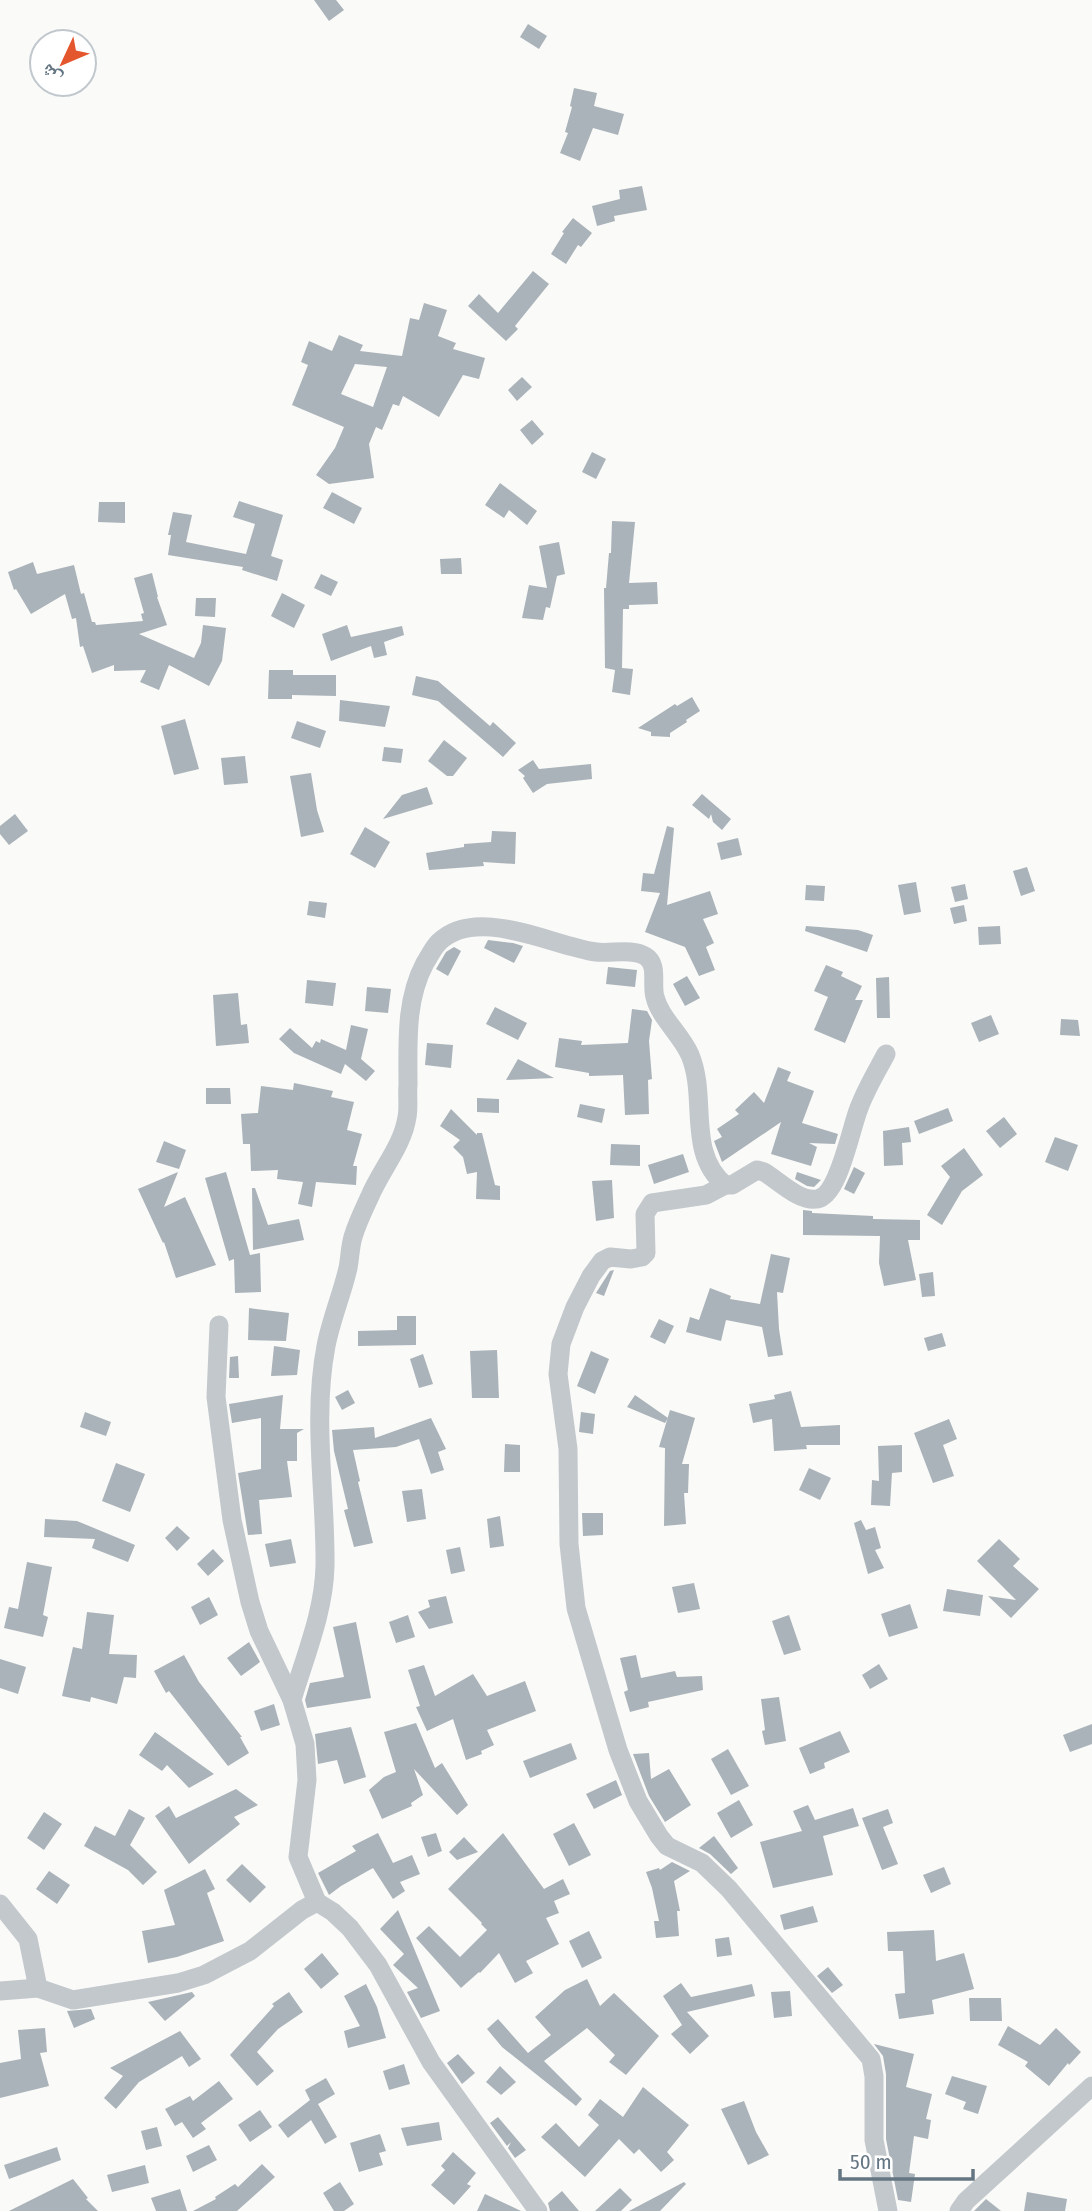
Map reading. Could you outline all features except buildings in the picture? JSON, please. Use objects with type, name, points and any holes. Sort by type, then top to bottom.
[{"type":"street","points":[[292,1700],[319,1614],[325,1569],[320,1406],[325,1349],[348,1267],[352,1238],[371,1193],[394,1153],[407,1118],[409,1013],[418,977],[434,947],[442,938],[459,930],[484,926],[593,952],[631,952],[644,955],[651,961],[654,974],[653,993],[658,1006],[691,1056],[698,1091],[699,1133],[703,1153],[719,1180],[725,1185]]},
{"type":"street","points":[[886,1054],[859,1107],[842,1163],[826,1195],[815,1200],[802,1196],[761,1171],[752,1172],[732,1185],[725,1185],[706,1195],[659,1201],[647,1208],[644,1225],[646,1253],[642,1257],[631,1259],[610,1257],[602,1261],[591,1276],[575,1307],[561,1344],[558,1374],[568,1449],[569,1544],[576,1608],[618,1750],[638,1801],[667,1846],[702,1863],[729,1889],[871,2059],[874,2076],[874,2140],[888,2211]]},
{"type":"street","points":[[219,1325],[216,1397],[232,1520],[259,1631],[292,1700],[305,1744],[307,1780],[298,1857],[317,1902],[350,1928],[378,1965],[431,2062],[538,2211]]},
{"type":"street","points":[[0,1991],[38,1988],[73,2000],[178,1983],[204,1975],[250,1951],[302,1910],[317,1902]]},
{"type":"street","points":[[0,1904],[29,1939],[38,1988]]},
{"type":"street","points":[[959,2211],[966,2201],[1092,2086]]}]
